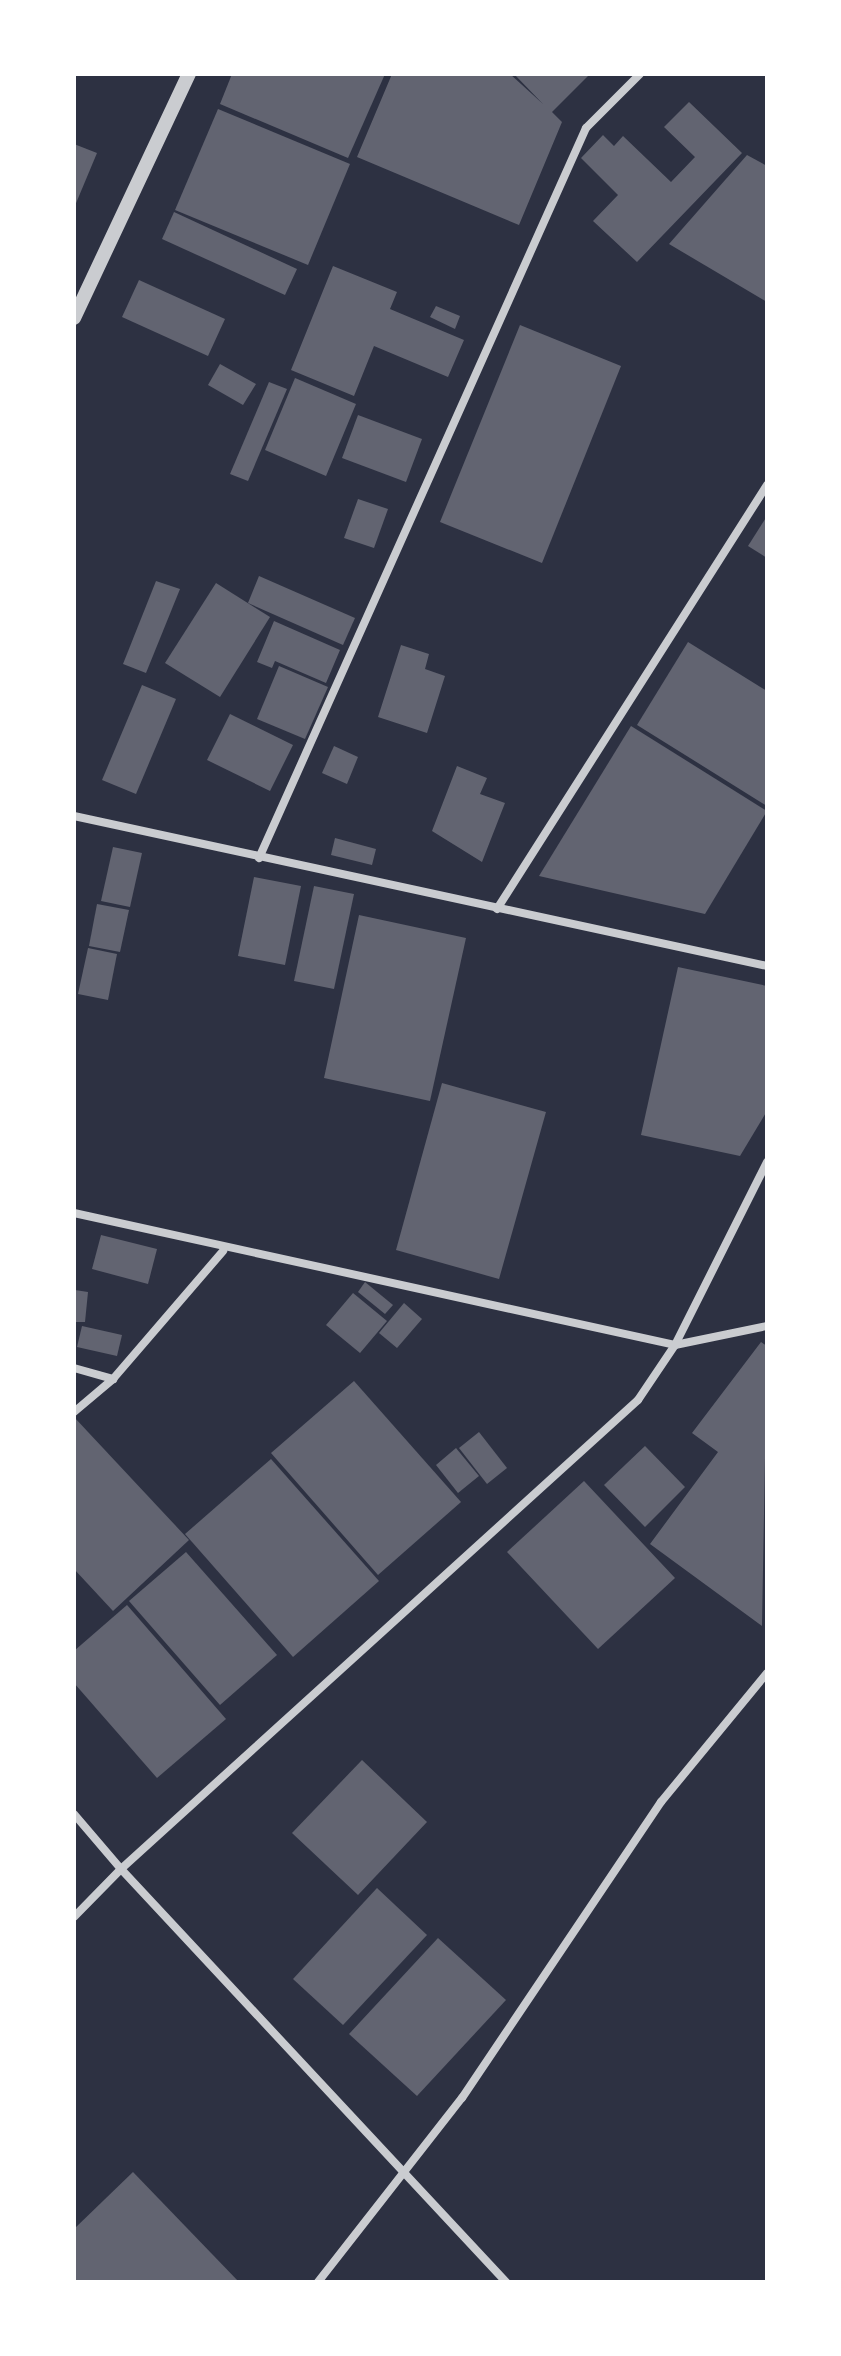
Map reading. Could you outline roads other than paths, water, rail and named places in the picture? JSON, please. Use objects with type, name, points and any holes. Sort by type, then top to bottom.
[{"type":"street","points":[[74,318],[189,74]]},
{"type":"street","points":[[259,858],[586,128],[640,74]]},
{"type":"street","points":[[497,909],[767,485]]},
{"type":"street","points":[[74,816],[767,966]]},
{"type":"street","points":[[74,1917],[121,1869],[638,1400],[675,1345],[767,1162]]},
{"type":"street","points":[[74,1213],[223,1251],[675,1345],[767,1326]]},
{"type":"street","points":[[74,1412],[113,1379],[223,1251]]},
{"type":"street","points":[[74,1368],[113,1379]]},
{"type":"street","points":[[318,2282],[404,2172],[661,1802],[767,1673]]},
{"type":"street","points":[[74,1814],[121,1869],[506,2282]]}]
